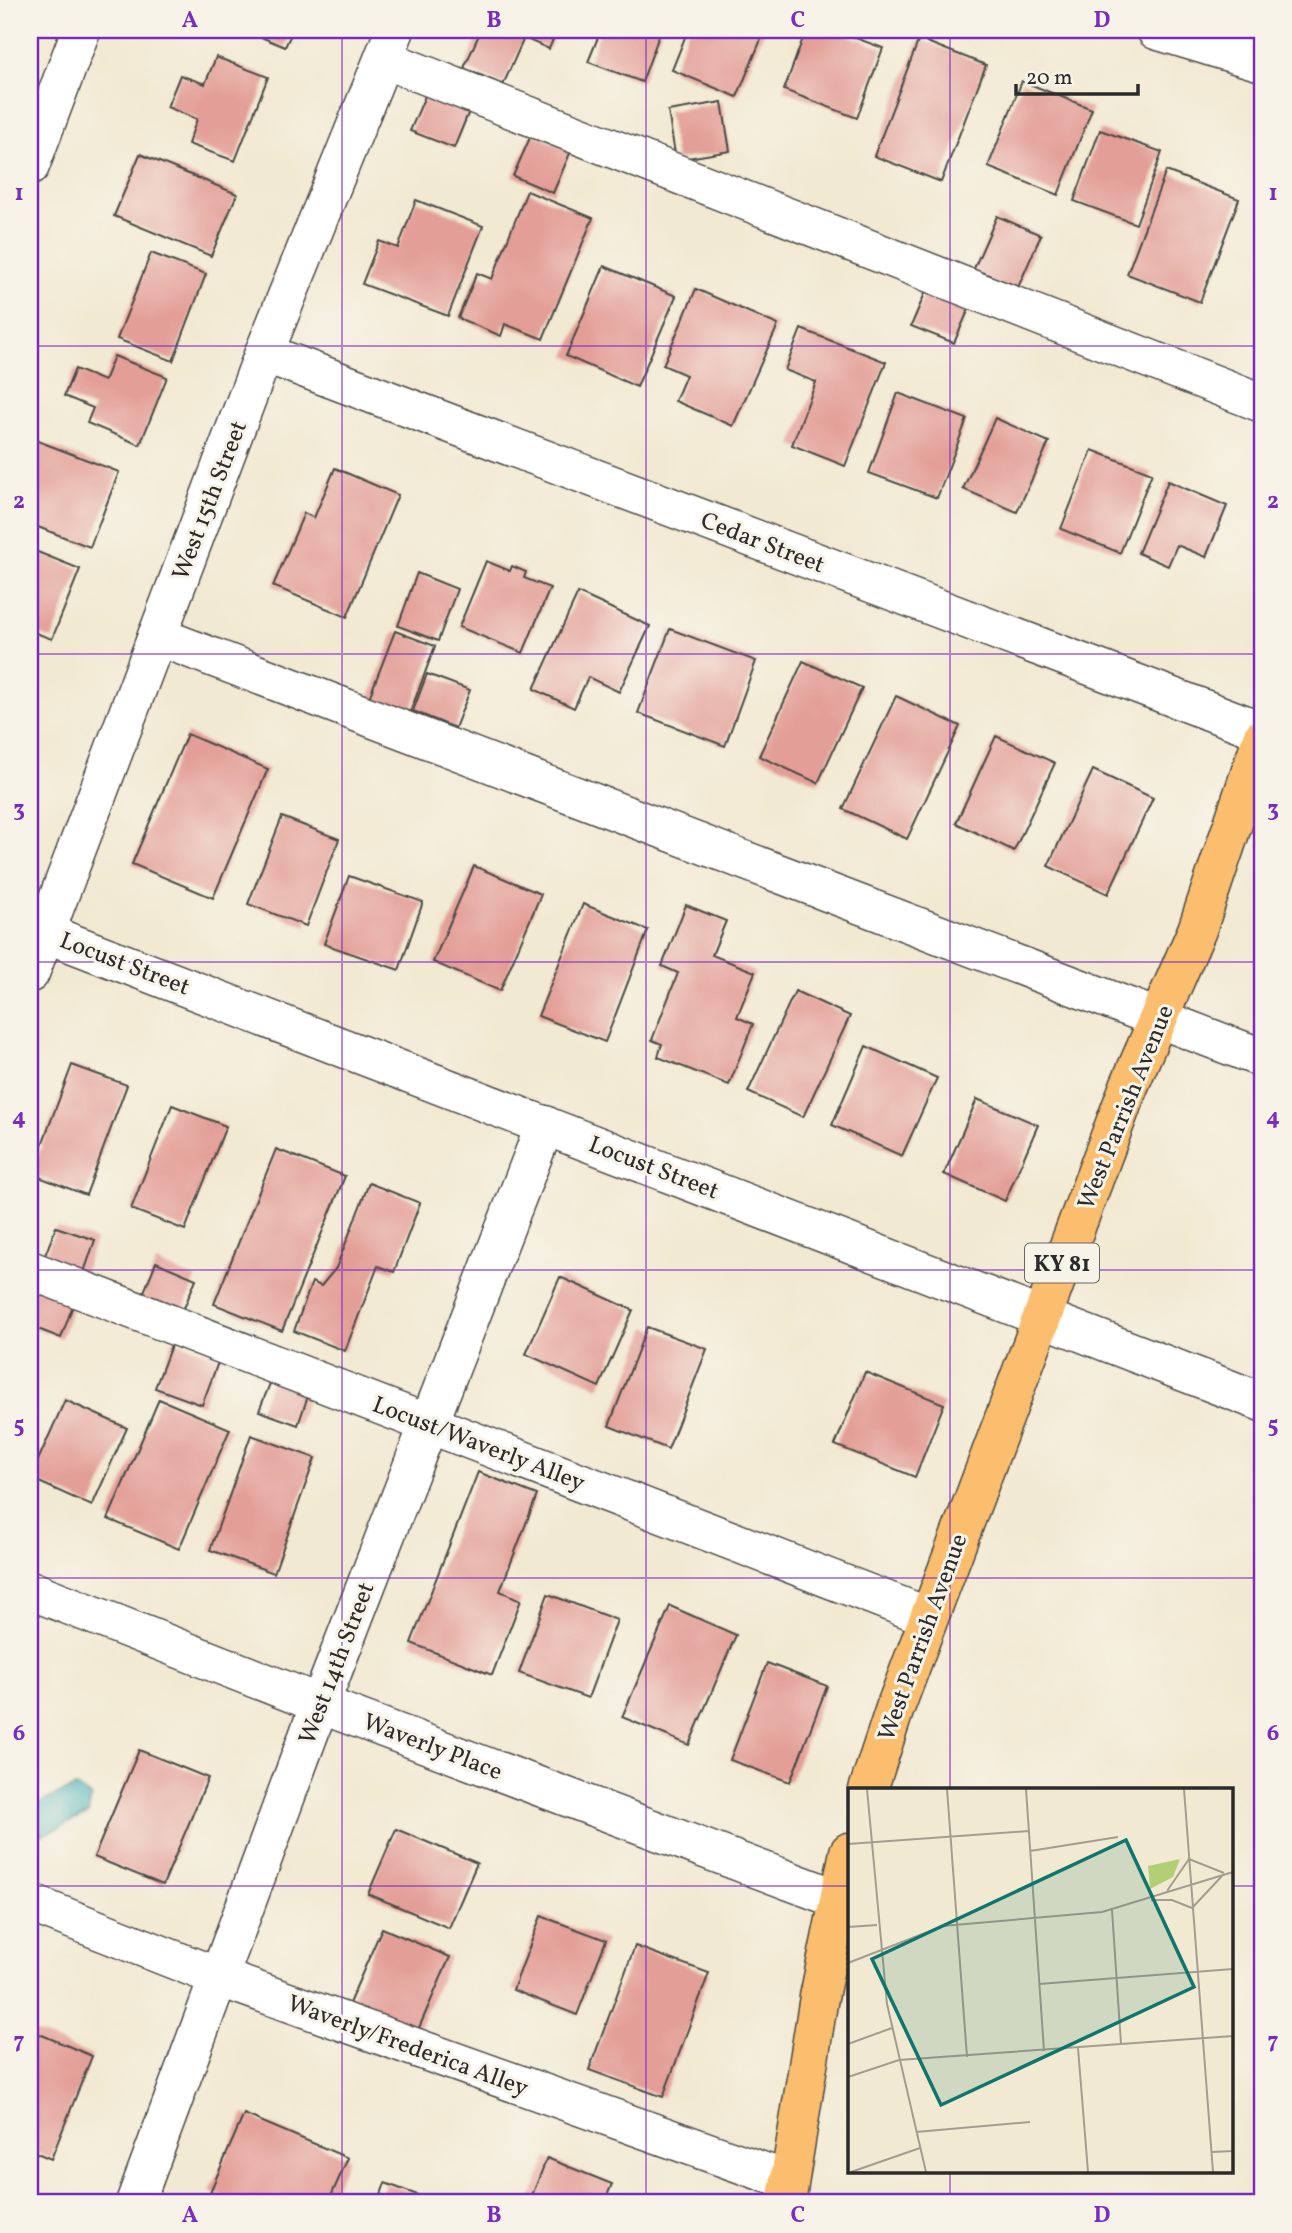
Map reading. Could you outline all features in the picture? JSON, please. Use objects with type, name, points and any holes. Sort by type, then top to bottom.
[{"type":"main road","name":"West Parrish Avenue","points":[[868,1788],[929,1617],[1129,1086],[1197,930],[1262,738]]},
{"type":"main road","points":[[787,2192],[838,1899],[848,1856]]},
{"type":"street","points":[[30,166],[81,30]]},
{"type":"street","points":[[1156,30],[1262,62]]},
{"type":"street","points":[[390,44],[1262,403]]},
{"type":"street","name":"West 15th Street","points":[[30,974],[264,353],[390,44]]},
{"type":"street","name":"Cedar Street","points":[[264,353],[1262,731]]},
{"type":"street","points":[[157,636],[1262,1058]]},
{"type":"street","name":"Locust Street","points":[[45,933],[1262,1402]]},
{"type":"street","name":"West 14th Street","points":[[135,2203],[320,1704],[545,1125]]},
{"type":"street","name":"Locust/Waverly Alley","points":[[30,1270],[929,1617]]},
{"type":"street","name":"Waverly Place","points":[[30,1590],[320,1704],[838,1899]]},
{"type":"street","name":"Waverly/Frederica Alley","points":[[30,1903],[787,2192]]},
{"type":"water","points":[[76,1787],[91,1797],[88,1814],[43,1835],[32,1831],[30,1821],[36,1807],[51,1797]]},
{"type":"building","points":[[244,30],[293,30],[285,47]]},
{"type":"building","points":[[481,30],[557,30],[549,49],[524,38],[503,85],[464,68]]},
{"type":"building","points":[[601,30],[661,30],[642,82],[588,62]]},
{"type":"building","points":[[688,30],[765,30],[737,97],[672,70]]},
{"type":"building","points":[[806,30],[834,30],[883,48],[857,118],[784,90]]},
{"type":"building","points":[[919,39],[986,65],[941,182],[874,156]]},
{"type":"building","points":[[216,57],[268,77],[235,161],[188,144],[197,119],[167,107],[180,75],[205,84]]},
{"type":"building","points":[[1022,81],[1092,109],[1058,195],[988,167]]},
{"type":"building","points":[[427,91],[470,109],[454,148],[410,131]]},
{"type":"building","points":[[722,102],[730,151],[676,160],[668,111]]},
{"type":"building","points":[[1100,130],[1162,152],[1136,224],[1074,201]]},
{"type":"building","points":[[532,133],[571,151],[553,193],[513,176]]},
{"type":"building","points":[[140,154],[237,194],[211,256],[114,216]]},
{"type":"building","points":[[1166,171],[1239,199],[1200,302],[1127,274]]},
{"type":"building","points":[[527,191],[593,218],[543,339],[505,324],[501,336],[458,318],[477,273],[492,279]]},
{"type":"building","points":[[416,200],[483,226],[448,316],[362,284],[379,241],[398,248]]},
{"type":"building","points":[[997,216],[1041,235],[1016,292],[972,273]]},
{"type":"building","points":[[151,253],[206,274],[173,361],[117,339]]},
{"type":"building","points":[[604,266],[676,296],[637,387],[566,356]]},
{"type":"building","points":[[929,284],[972,302],[954,343],[911,326]]},
{"type":"building","points":[[696,289],[778,325],[733,426],[675,401],[686,375],[663,365]]},
{"type":"building","points":[[801,329],[886,362],[845,466],[792,445],[816,382],[785,370]]},
{"type":"building","points":[[114,356],[167,377],[140,445],[87,423],[93,408],[64,396],[75,369],[104,381]]},
{"type":"building","points":[[898,393],[967,419],[937,498],[869,473]]},
{"type":"building","points":[[995,418],[1049,442],[1017,512],[963,489]]},
{"type":"building","points":[[30,438],[119,472],[90,547],[30,524]]},
{"type":"building","points":[[1092,450],[1152,473],[1120,553],[1061,529]]},
{"type":"building","points":[[335,468],[398,495],[347,617],[273,586],[304,513],[314,518]]},
{"type":"building","points":[[1168,481],[1227,506],[1206,557],[1177,545],[1168,566],[1138,553]]},
{"type":"building","points":[[30,549],[80,569],[52,639],[30,631]]},
{"type":"building","points":[[486,561],[510,571],[512,566],[526,572],[524,578],[550,588],[523,653],[459,627]]},
{"type":"building","points":[[417,573],[457,589],[438,641],[398,626]]},
{"type":"building","points":[[578,593],[650,626],[619,692],[588,677],[574,708],[534,689]]},
{"type":"building","points":[[670,629],[756,661],[725,746],[638,713]]},
{"type":"building","points":[[395,631],[435,646],[405,726],[364,711]]},
{"type":"building","points":[[803,661],[862,688],[818,783],[759,756]]},
{"type":"building","points":[[427,674],[470,690],[455,728],[413,711]]},
{"type":"building","points":[[896,696],[960,726],[907,839],[843,809]]},
{"type":"building","points":[[187,734],[268,769],[213,898],[132,864]]},
{"type":"building","points":[[996,736],[1055,763],[1014,851],[956,823]]},
{"type":"building","points":[[1093,770],[1153,798],[1108,894],[1048,866]]},
{"type":"building","points":[[282,817],[339,839],[306,926],[248,904]]},
{"type":"building","points":[[474,866],[541,894],[500,991],[433,962]]},
{"type":"building","points":[[349,876],[423,902],[399,970],[324,944]]},
{"type":"building","points":[[583,904],[648,930],[605,1042],[538,1016]]},
{"type":"building","points":[[686,905],[726,921],[712,955],[755,972],[737,1017],[753,1024],[729,1085],[658,1057],[662,1044],[652,1040],[678,973],[662,966]]},
{"type":"building","points":[[795,991],[850,1016],[803,1117],[748,1092]]},
{"type":"building","points":[[866,1046],[937,1078],[902,1156],[832,1125]]},
{"type":"building","points":[[72,1065],[127,1085],[86,1195],[31,1174]]},
{"type":"building","points":[[977,1099],[1038,1125],[1005,1201],[944,1174]]},
{"type":"building","points":[[172,1105],[226,1126],[185,1230],[131,1209]]},
{"type":"building","points":[[276,1149],[345,1176],[282,1331],[214,1304]]},
{"type":"building","points":[[369,1183],[420,1203],[394,1272],[378,1266],[345,1351],[294,1331],[312,1282],[321,1286],[336,1268]]},
{"type":"building","points":[[56,1227],[95,1240],[81,1281],[41,1266]]},
{"type":"building","points":[[156,1262],[196,1279],[180,1318],[140,1302]]},
{"type":"building","points":[[560,1277],[633,1310],[599,1387],[526,1354]]},
{"type":"building","points":[[34,1281],[76,1297],[61,1338],[30,1326],[30,1293]]},
{"type":"building","points":[[647,1327],[707,1349],[668,1449],[609,1426]]},
{"type":"building","points":[[173,1340],[220,1357],[202,1405],[155,1388]]},
{"type":"building","points":[[865,1372],[944,1404],[915,1477],[835,1445]]},
{"type":"building","points":[[273,1376],[310,1390],[298,1425],[259,1411]]},
{"type":"building","points":[[159,1399],[230,1429],[179,1549],[108,1519]]},
{"type":"building","points":[[65,1400],[127,1428],[92,1506],[30,1478]]},
{"type":"building","points":[[251,1435],[315,1458],[274,1573],[210,1550]]},
{"type":"building","points":[[478,1472],[537,1495],[500,1591],[521,1600],[492,1675],[411,1643]]},
{"type":"building","points":[[548,1594],[617,1620],[588,1698],[519,1673]]},
{"type":"building","points":[[670,1606],[736,1635],[689,1745],[622,1717]]},
{"type":"building","points":[[767,1663],[827,1686],[790,1782],[730,1760]]},
{"type":"building","points":[[139,1750],[208,1778],[163,1885],[94,1857]]},
{"type":"building","points":[[396,1829],[477,1863],[449,1928],[368,1894]]},
{"type":"building","points":[[541,1916],[606,1940],[577,2015],[513,1990]]},
{"type":"building","points":[[382,1928],[450,1957],[415,2037],[347,2008]]},
{"type":"building","points":[[635,1946],[709,1973],[663,2097],[589,2070]]},
{"type":"building","points":[[30,2030],[92,2056],[51,2159],[30,2150]]},
{"type":"building","points":[[244,2114],[348,2158],[328,2203],[236,2203],[210,2192]]},
{"type":"building","points":[[547,2158],[612,2184],[604,2203],[529,2203]]},
{"type":"building","points":[[385,2183],[439,2203],[378,2203]]}]
